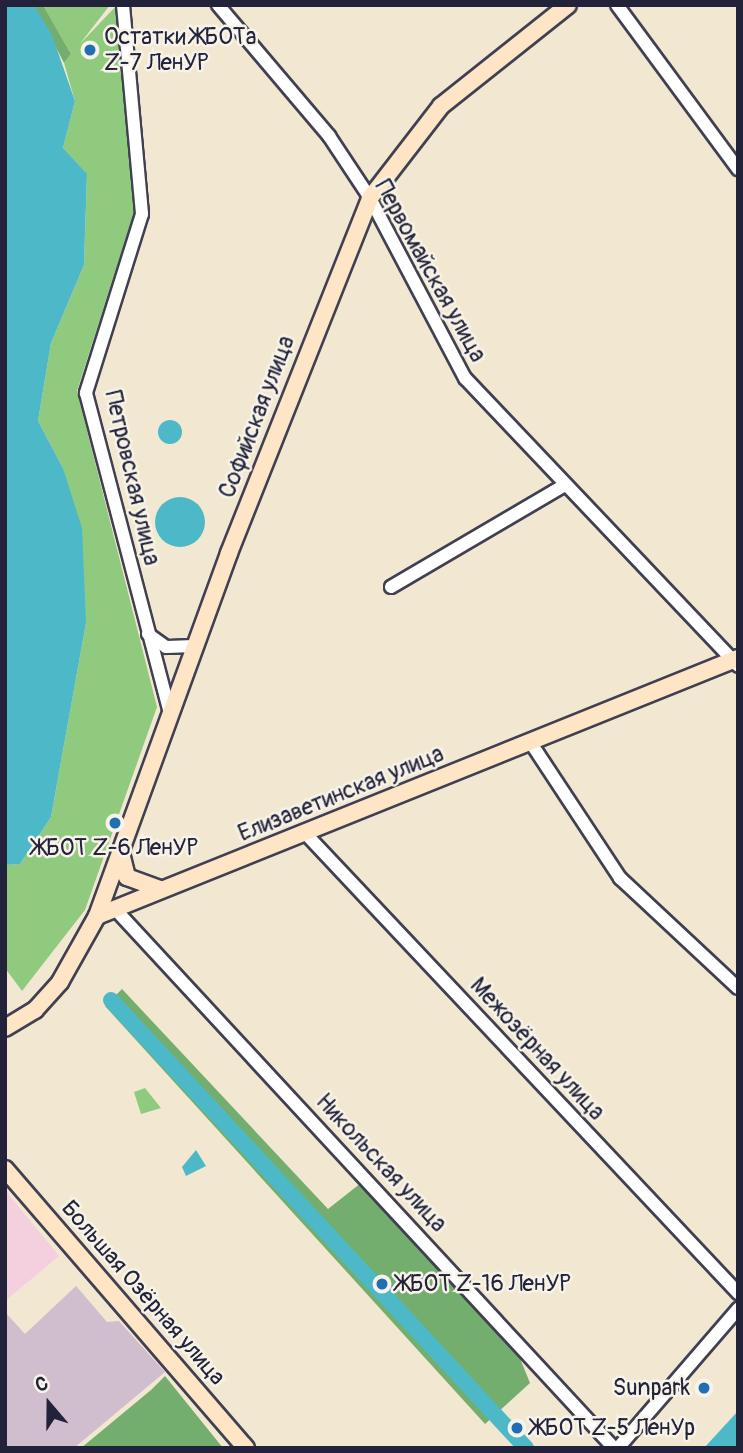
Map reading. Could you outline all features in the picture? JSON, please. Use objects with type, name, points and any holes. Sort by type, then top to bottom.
[{"type":"street","name":"Петровская улица","points":[[123,5],[142,214],[86,393],[170,713]]},
{"type":"street","name":"Первомайская улица","points":[[218,5],[329,136],[370,198],[465,378],[564,486],[736,661]]},
{"type":"street","name":"Софийская улица","points":[[97,916],[195,646],[370,198],[441,106],[568,5]]},
{"type":"street","points":[[617,5],[738,169]]},
{"type":"street","points":[[391,587],[564,486]]},
{"type":"street","points":[[148,634],[166,648],[195,646]]},
{"type":"street","name":"Елизаветинская улица","points":[[97,916],[736,661]]},
{"type":"street","points":[[531,743],[620,878],[738,988]]},
{"type":"street","name":"Межозёрная улица","points":[[305,833],[738,1293]]},
{"type":"street","points":[[121,850],[127,877],[136,886],[164,890]]},
{"type":"street","name":"Никольская улица","points":[[115,909],[616,1448]]},
{"type":"street","points":[[5,1028],[35,1010],[60,982],[97,916]]},
{"type":"street","name":"Большая Озёрная улица","points":[[5,1169],[246,1448]]},
{"type":"street","points":[[616,1448],[738,1309]]},
{"type":"shaded area","points":[[5,1190],[59,1256],[5,1301]]},
{"type":"shaded area","points":[[76,1286],[107,1322],[119,1321],[165,1372],[74,1448],[5,1448],[5,1312],[25,1334]]},
{"type":"green space","points":[[34,5],[43,5],[71,54],[64,63]]},
{"type":"green space","points":[[43,5],[110,5],[79,45],[117,5],[135,209],[77,391],[157,707],[85,910],[22,991],[5,968],[5,865],[20,864],[51,817],[86,623],[63,468],[38,421],[51,343],[84,265],[87,175],[63,148],[75,101],[64,63],[71,54]]},
{"type":"green space","points":[[122,989],[328,1209],[361,1183],[519,1356],[530,1383],[485,1424],[105,1006]]},
{"type":"green space","points":[[145,1088],[161,1108],[141,1114],[134,1092]]},
{"type":"green space","points":[[165,1376],[223,1448],[81,1448],[151,1390]]},
{"type":"water","points":[[5,5],[34,5],[52,35],[75,101],[63,148],[87,174],[84,265],[51,343],[38,421],[63,468],[82,528],[86,623],[51,817],[20,864],[5,865]]},
{"type":"water","points":[[170,420],[179,423],[182,432],[179,441],[170,444],[161,441],[158,432],[161,423]]},
{"type":"water","points":[[180,497],[198,504],[205,522],[198,540],[180,547],[162,540],[155,522],[162,504]]},
{"type":"water","points":[[196,1150],[206,1166],[186,1176],[182,1167]]},
{"type":"water","points":[[738,1411],[738,1448],[704,1448]]},
{"type":"waterway","points":[[111,1000],[526,1448]]},
{"type":"place","name":"Остатки ЖБОТа Z-7 ЛенУР","points":[[90,50]]},
{"type":"place","name":"ЖБОТ Z-6 ЛенУР","points":[[115,823]]},
{"type":"place","name":"ЖБОТ Z-16 ЛенУР","points":[[382,1284]]},
{"type":"place","name":"Sunpark","points":[[704,1388]]},
{"type":"place","name":"ЖБОТ Z-5 ЛенУр","points":[[517,1428]]}]
